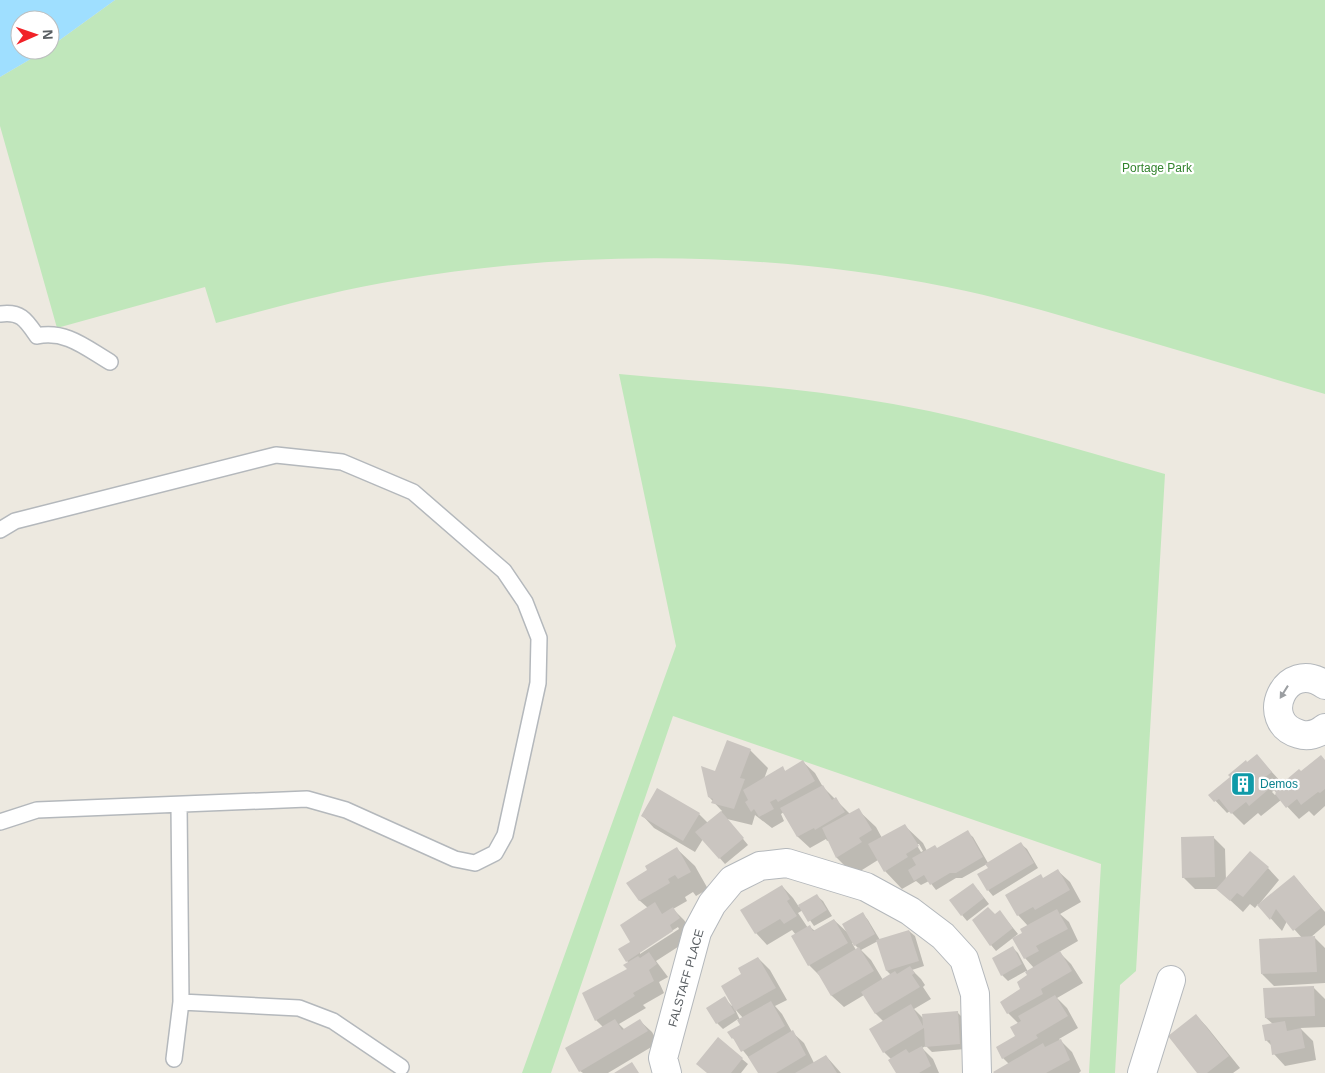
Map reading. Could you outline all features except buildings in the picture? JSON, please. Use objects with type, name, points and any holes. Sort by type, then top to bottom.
[{"type":"street","points":[[1325,684],[1317,680],[1299,678],[1284,688],[1279,697],[1278,707],[1280,717],[1285,726],[1292,732],[1312,735],[1325,728]]},
{"type":"street","name":"FALSTAFF PLACE","points":[[667,1073],[663,1058],[698,932],[712,904],[732,880],[760,866],[787,863],[866,886],[910,911],[943,936],[964,959],[975,994],[977,1073]]},
{"type":"street","points":[[1142,1073],[1171,980]]},
{"type":"lane","points":[[0,314],[11,312],[24,318],[37,336],[49,334],[71,338],[110,362]]},
{"type":"lane","points":[[0,530],[15,521],[276,455],[342,462],[414,492],[504,571],[525,602],[539,638],[538,683],[505,835],[495,853],[475,863],[455,859],[346,810],[307,799],[37,810],[0,822]]},
{"type":"lane","points":[[174,1059],[181,1002],[179,805]]},
{"type":"lane","points":[[181,1002],[299,1008],[333,1021],[402,1067]]},
{"type":"green space","name":"Portage Park","points":[[115,0],[1325,0],[1325,394],[1058,315],[969,292],[879,275],[811,266],[742,261],[673,258],[604,259],[467,270],[353,289],[216,323],[205,287],[57,328],[0,126],[0,77],[29,60],[60,60],[60,40]]},
{"type":"green space","points":[[619,374],[811,392],[912,408],[1021,433],[1165,474],[1136,971],[1120,985],[1115,1073],[1089,1073],[1101,864],[673,716],[551,1073],[522,1073],[676,646]]},
{"type":"water","points":[[0,0],[115,0],[60,40],[60,10],[10,10],[10,60],[29,60],[0,77]]},
{"type":"place","name":"Demos","points":[[1243,784]]}]
